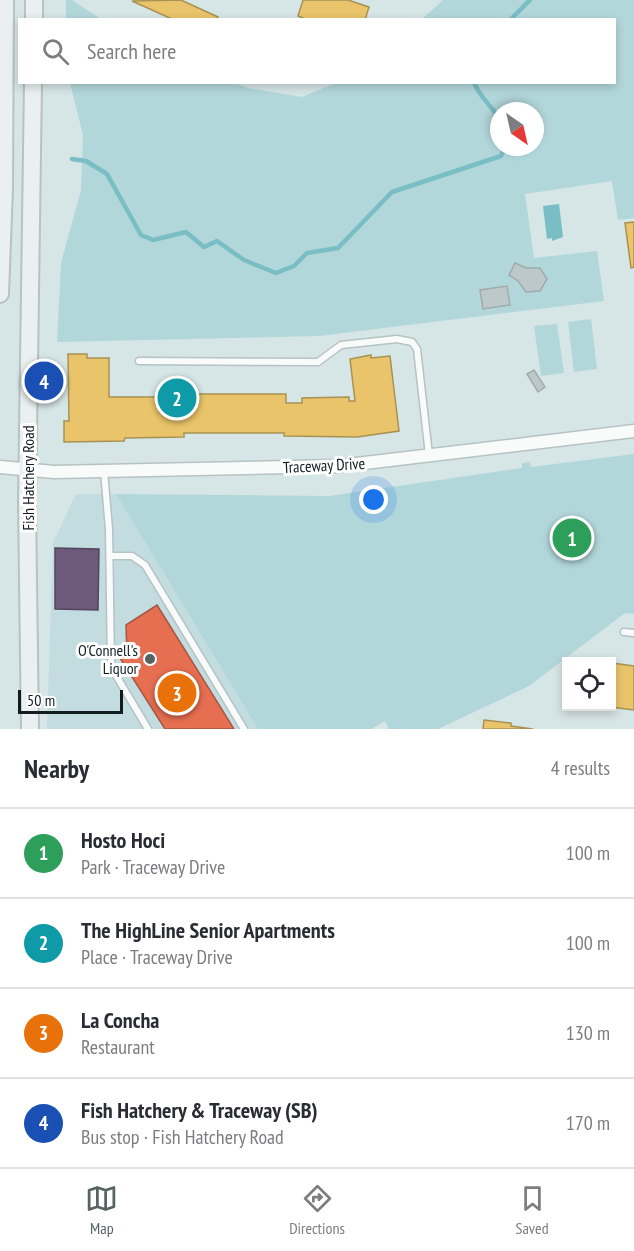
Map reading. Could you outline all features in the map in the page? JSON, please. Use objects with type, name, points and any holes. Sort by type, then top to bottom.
[{"type":"main road","points":[[0,294],[4,188],[5,0]]},
{"type":"main road","points":[[34,0],[34,18]]},
{"type":"main road","name":"Fish Hatchery Road","points":[[30,729],[14,468],[33,84]]},
{"type":"street","name":"Traceway Drive","points":[[14,468],[54,472],[339,466],[634,431]]},
{"type":"lane","points":[[139,361],[318,362],[341,345],[398,339],[412,342],[417,350],[429,455]]},
{"type":"lane","points":[[104,471],[110,529],[111,667],[148,729]]},
{"type":"lane","points":[[110,556],[132,556],[145,565],[244,729]]},
{"type":"lane","points":[[624,632],[634,633]]},
{"type":"shaded area","points":[[66,0],[72,0],[99,18],[66,18]]},
{"type":"shaded area","points":[[443,0],[634,0],[634,218],[618,220],[612,181],[525,194],[534,258],[597,251],[604,301],[319,336],[57,342],[61,263],[81,190],[83,135],[70,84],[238,84],[248,88],[302,97],[333,84],[616,84],[616,18],[423,18]]},
{"type":"shaded area","points":[[591,319],[597,369],[574,372],[568,322]]},
{"type":"shaded area","points":[[557,324],[564,373],[541,376],[534,326]]},
{"type":"shaded area","points":[[634,454],[634,614],[625,613],[567,657],[562,657],[562,661],[529,686],[438,729],[389,729],[385,721],[371,729],[258,729],[116,494],[329,496],[522,468],[522,463],[530,462],[531,467]]},
{"type":"shaded area","points":[[76,494],[116,494],[258,729],[47,729],[53,543]]},
{"type":"water","points":[[559,204],[563,237],[552,241],[552,238],[547,239],[543,206]]},
{"type":"building: Homes","points":[[181,0],[218,17],[170,18],[132,1]]},
{"type":"building: Homes","points":[[303,0],[348,0],[369,7],[366,18],[303,18],[298,16]]},
{"type":"building: Homes","points":[[634,222],[634,267],[631,268],[625,223]]},
{"type":"building: Homes","points":[[68,354],[87,354],[87,358],[109,358],[109,397],[174,397],[174,394],[286,394],[286,403],[302,403],[302,398],[349,397],[349,401],[355,401],[350,359],[371,355],[371,358],[390,356],[399,431],[357,437],[284,436],[284,433],[184,433],[184,437],[64,442],[64,421],[69,421]]},
{"type":"building: Homes","points":[[616,664],[634,666],[634,710],[616,708]]},
{"type":"building: Homes","points":[[484,720],[511,723],[511,726],[533,729],[483,729]]},
{"type":"building: Shops","points":[[157,605],[234,729],[165,729],[120,658],[127,654],[126,625]]},
{"type":"building: Offices","points":[[55,548],[99,549],[98,610],[55,609]]},
{"type":"building: Other","points":[[515,263],[526,268],[540,268],[547,279],[540,291],[526,292],[518,281],[509,275]]},
{"type":"building: Other","points":[[507,286],[510,305],[483,309],[480,290]]},
{"type":"building: Other","points":[[534,370],[545,387],[538,392],[527,374]]},
{"type":"waterway","points":[[512,18],[530,0]]},
{"type":"waterway","points":[[475,84],[490,106]]},
{"type":"waterway","points":[[72,159],[86,161],[107,174],[141,235],[153,240],[186,232],[204,247],[217,241],[244,260],[276,273],[294,266],[307,253],[338,248],[392,192],[501,156]]},
{"type":"place","name":"Fish Hatchery & Traceway (SB)","points":[[44,381]]},
{"type":"place","name":"The HighLine Senior Apartments","points":[[177,398]]},
{"type":"place","name":"Hosto Hoci","points":[[572,538]]},
{"type":"place","name":"O'Connell's Liquor","points":[[150,659]]},
{"type":"place","name":"La Concha","points":[[177,693]]}]
